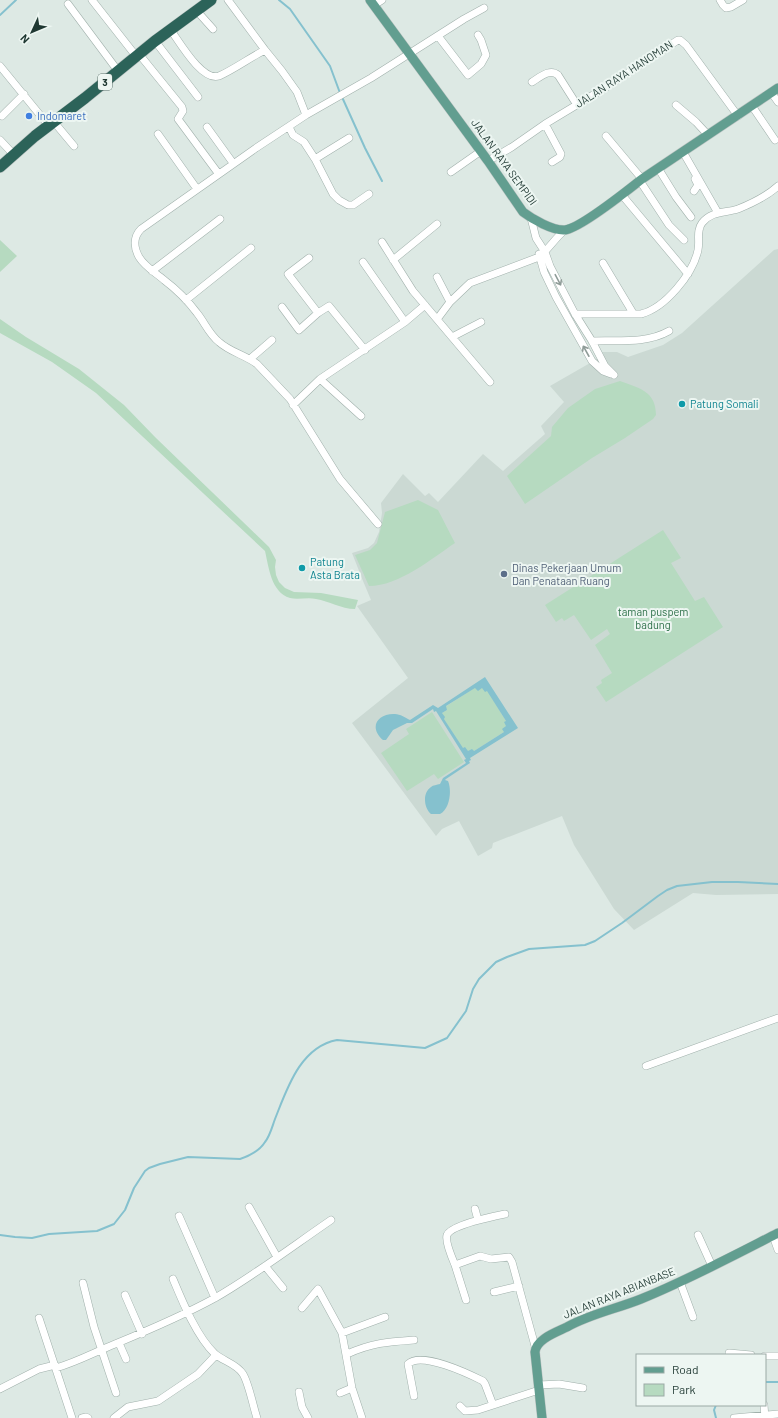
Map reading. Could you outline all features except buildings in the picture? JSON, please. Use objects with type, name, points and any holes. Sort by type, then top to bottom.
[{"type":"highway","name":"3","points":[[0,166],[170,29],[211,0]]},
{"type":"main road","name":"JALAN RAYA SEMPIDI","points":[[375,2],[409,54],[481,151],[523,212],[531,218],[548,226],[565,230]]},
{"type":"main road","points":[[565,230],[581,223],[658,168],[775,90]]},
{"type":"main road","name":"JALAN RAYA ABIANBASE","points":[[535,1346],[555,1333],[589,1316],[623,1306],[680,1282],[775,1235]]},
{"type":"main road","points":[[535,1346],[542,1418]]},
{"type":"street","points":[[92,0],[182,108],[183,111],[178,119],[218,173]]},
{"type":"street","points":[[228,0],[282,71],[296,92],[306,116]]},
{"type":"street","points":[[720,0],[726,8],[743,0]]},
{"type":"street","points":[[68,4],[118,71]]},
{"type":"street","points":[[378,524],[340,479],[290,399],[273,383],[262,369],[250,359],[230,350],[214,338],[186,300],[143,263],[135,247],[135,240],[138,232],[233,163],[306,116],[484,8]]},
{"type":"street","points":[[196,10],[213,29]]},
{"type":"street","points":[[170,29],[193,61],[209,76],[219,76],[265,50]]},
{"type":"street","points":[[438,36],[468,75],[481,64],[486,55],[478,35]]},
{"type":"street","name":"JALAN RAYA HANOMAN","points":[[488,161],[608,86],[675,41],[680,40],[686,45],[738,116]]},
{"type":"street","points":[[155,41],[198,97]]},
{"type":"street","points":[[0,66],[24,94],[74,146]]},
{"type":"street","points":[[532,82],[550,72],[555,72],[577,105]]},
{"type":"street","points":[[775,90],[778,102]]},
{"type":"street","points":[[2,116],[24,94]]},
{"type":"street","points":[[676,104],[708,135]]},
{"type":"street","points":[[752,106],[775,140]]},
{"type":"street","points":[[545,124],[561,154],[560,157],[552,162]]},
{"type":"street","points":[[207,127],[233,163]]},
{"type":"street","points":[[289,127],[293,135],[304,142],[315,159],[333,194],[348,205],[353,205],[369,194]]},
{"type":"street","points":[[158,134],[197,189]]},
{"type":"street","points":[[606,136],[641,180],[669,225],[684,240]]},
{"type":"street","points":[[315,159],[349,138]]},
{"type":"street","points":[[0,140],[14,156]]},
{"type":"street","points":[[452,172],[481,151]]},
{"type":"street","points":[[681,153],[698,184],[694,191]]},
{"type":"street","points":[[681,153],[718,213]]},
{"type":"street","points":[[658,168],[676,197],[691,216]]},
{"type":"street","points":[[575,314],[641,314],[656,308],[675,290],[688,274],[698,250],[698,234],[702,222],[718,213],[742,207],[765,196],[778,186]]},
{"type":"street","points":[[622,195],[688,274]]},
{"type":"street","points":[[531,218],[540,245],[544,272],[556,297],[592,361],[603,371],[614,375],[605,366],[542,254]]},
{"type":"street","points":[[152,271],[220,219]]},
{"type":"street","points":[[393,260],[437,224]]},
{"type":"street","points":[[438,318],[450,302],[470,283],[542,254],[557,236],[565,230]]},
{"type":"street","points":[[382,242],[402,274],[425,305],[438,318],[490,382]]},
{"type":"street","points":[[186,300],[251,248]]},
{"type":"street","points":[[309,258],[288,274],[318,313]]},
{"type":"street","points":[[363,262],[405,322]]},
{"type":"street","points":[[603,263],[633,313]]},
{"type":"street","points":[[436,277],[450,302]]},
{"type":"street","points":[[556,297],[564,293]]},
{"type":"street","points":[[293,405],[320,379],[405,322],[425,305]]},
{"type":"street","points":[[282,307],[299,330],[318,313],[329,306],[365,350]]},
{"type":"street","points":[[452,337],[482,322]]},
{"type":"street","points":[[574,330],[582,326]]},
{"type":"street","points":[[592,341],[628,341],[650,339],[669,331]]},
{"type":"street","points":[[250,359],[272,340]]},
{"type":"street","points":[[320,379],[361,416]]},
{"type":"street","points":[[646,1066],[778,1018]]},
{"type":"street","points":[[249,1207],[277,1257]]},
{"type":"street","points":[[475,1209],[478,1220]]},
{"type":"street","points":[[466,1300],[447,1240],[447,1235],[453,1229],[478,1220],[505,1214]]},
{"type":"street","points":[[179,1216],[215,1298]]},
{"type":"street","points":[[0,1389],[39,1369],[81,1360],[119,1342],[142,1334],[215,1298],[265,1266],[331,1220]]},
{"type":"street","points":[[698,1235],[712,1266]]},
{"type":"street","points":[[775,1235],[778,1250]]},
{"type":"street","points":[[455,1265],[480,1256],[491,1259],[507,1257],[510,1259],[535,1346]]},
{"type":"street","points":[[265,1266],[282,1288]]},
{"type":"street","points":[[173,1280],[187,1312],[204,1340],[216,1355],[227,1361],[242,1374],[257,1418]]},
{"type":"street","points":[[680,1282],[692,1317]]},
{"type":"street","points":[[83,1284],[94,1327],[116,1393]]},
{"type":"street","points":[[494,1292],[519,1286]]},
{"type":"street","points":[[302,1308],[318,1289],[342,1333],[352,1388],[362,1418]]},
{"type":"street","points":[[125,1295],[142,1334]]},
{"type":"street","points":[[342,1333],[385,1317]]},
{"type":"street","points":[[39,1318],[72,1418]]},
{"type":"street","points":[[347,1354],[365,1346],[378,1343],[414,1340]]},
{"type":"street","points":[[119,1342],[126,1359]]},
{"type":"street","points":[[728,1353],[740,1354]]},
{"type":"street","points":[[114,1418],[128,1407],[158,1401],[198,1374],[216,1355]]},
{"type":"street","points":[[766,1356],[778,1356]]},
{"type":"street","points":[[414,1396],[408,1364],[412,1361],[428,1360],[450,1366],[483,1381],[493,1405]]},
{"type":"street","points":[[460,1406],[466,1411],[471,1412],[539,1388],[559,1384],[584,1388]]},
{"type":"street","points":[[340,1393],[352,1388]]},
{"type":"street","points":[[299,1392],[302,1407],[308,1418]]},
{"type":"street","points":[[764,1406],[765,1416]]},
{"type":"street","points":[[734,1418],[778,1414]]},
{"type":"street","points":[[82,1418],[88,1418]]},
{"type":"shaded area","points":[[778,249],[778,894],[716,895],[693,893],[634,930],[614,909],[574,845],[562,816],[493,843],[492,848],[478,856],[459,821],[442,829],[436,836],[352,723],[408,678],[357,606],[371,600],[352,553],[368,548],[374,543],[379,532],[382,513],[381,503],[403,474],[425,496],[429,493],[438,502],[483,454],[503,471],[545,434],[541,426],[564,402],[550,386],[604,355],[602,352],[617,352],[628,357],[663,345],[682,333],[774,250]]},
{"type":"green space","points":[[0,240],[17,256],[0,272]]},
{"type":"green space","points":[[0,319],[26,337],[79,369],[124,405],[269,547],[276,560],[276,575],[279,582],[285,588],[294,592],[321,593],[358,600],[355,609],[345,608],[326,601],[310,598],[293,599],[279,591],[272,579],[265,551],[96,393],[52,362],[0,333]]},
{"type":"green space","points":[[620,381],[640,389],[650,396],[655,407],[656,415],[653,419],[592,458],[525,504],[507,476],[551,436],[552,427],[568,408],[595,389]]},
{"type":"green space","points":[[418,500],[438,510],[455,543],[403,577],[392,582],[369,586],[355,555],[370,550],[377,543],[385,512]]},
{"type":"green space","name":"taman puspem badung","points":[[663,530],[681,558],[671,563],[695,601],[704,597],[723,627],[606,702],[596,687],[602,683],[601,680],[612,673],[595,645],[610,634],[607,629],[591,640],[574,615],[564,621],[562,618],[556,622],[545,605]]},
{"type":"green space","points":[[476,687],[487,690],[506,721],[506,726],[504,732],[474,751],[468,751],[463,749],[443,718],[442,713],[447,710],[445,707]]},
{"type":"green space","points":[[432,712],[464,762],[438,779],[434,774],[407,791],[381,753],[409,734],[406,729]]},
{"type":"water","points":[[485,677],[518,728],[470,758],[470,763],[446,779],[445,780],[448,781],[450,789],[448,804],[440,814],[431,814],[427,808],[425,800],[428,790],[433,786],[440,784],[443,778],[466,763],[464,760],[466,759],[436,711],[434,712],[433,709],[412,723],[407,723],[393,730],[386,740],[383,740],[379,735],[376,730],[376,726],[380,718],[389,714],[399,715],[410,720],[433,705],[438,708]],"holes":[[[475,688],[478,691],[482,688],[485,692],[487,691],[506,721],[504,722],[506,726],[502,729],[504,732],[474,751],[472,749],[468,751],[465,747],[463,748],[444,719],[445,717],[442,713],[447,710],[446,706]]]},
{"type":"waterway","points":[[0,15],[16,0]]},
{"type":"waterway","points":[[279,0],[290,9],[330,66],[340,93]]},
{"type":"waterway","points":[[342,97],[382,181]]},
{"type":"waterway","points":[[0,1235],[32,1238],[49,1234],[97,1231],[114,1224],[125,1210],[134,1188],[145,1171],[149,1168],[188,1157],[240,1159],[251,1154],[260,1148],[267,1140],[290,1083],[304,1060],[313,1051],[324,1044],[337,1040],[425,1048],[447,1038],[466,1011],[473,989],[479,979],[496,962],[507,957],[529,949],[585,945],[595,941],[658,896],[677,886],[712,882],[778,884]]},
{"type":"waterway","points":[[766,1382],[778,1382]]},
{"type":"waterway","points":[[716,1406],[714,1410],[716,1418]]},
{"type":"place","name":"Indomaret","points":[[29,116]]},
{"type":"place","name":"Patung Somali","points":[[682,404]]},
{"type":"place","name":"Patung Asta Brata","points":[[302,568]]},
{"type":"place","name":"Dinas Pekerjaan Umum Dan Penataan Ruang","points":[[504,574]]}]
